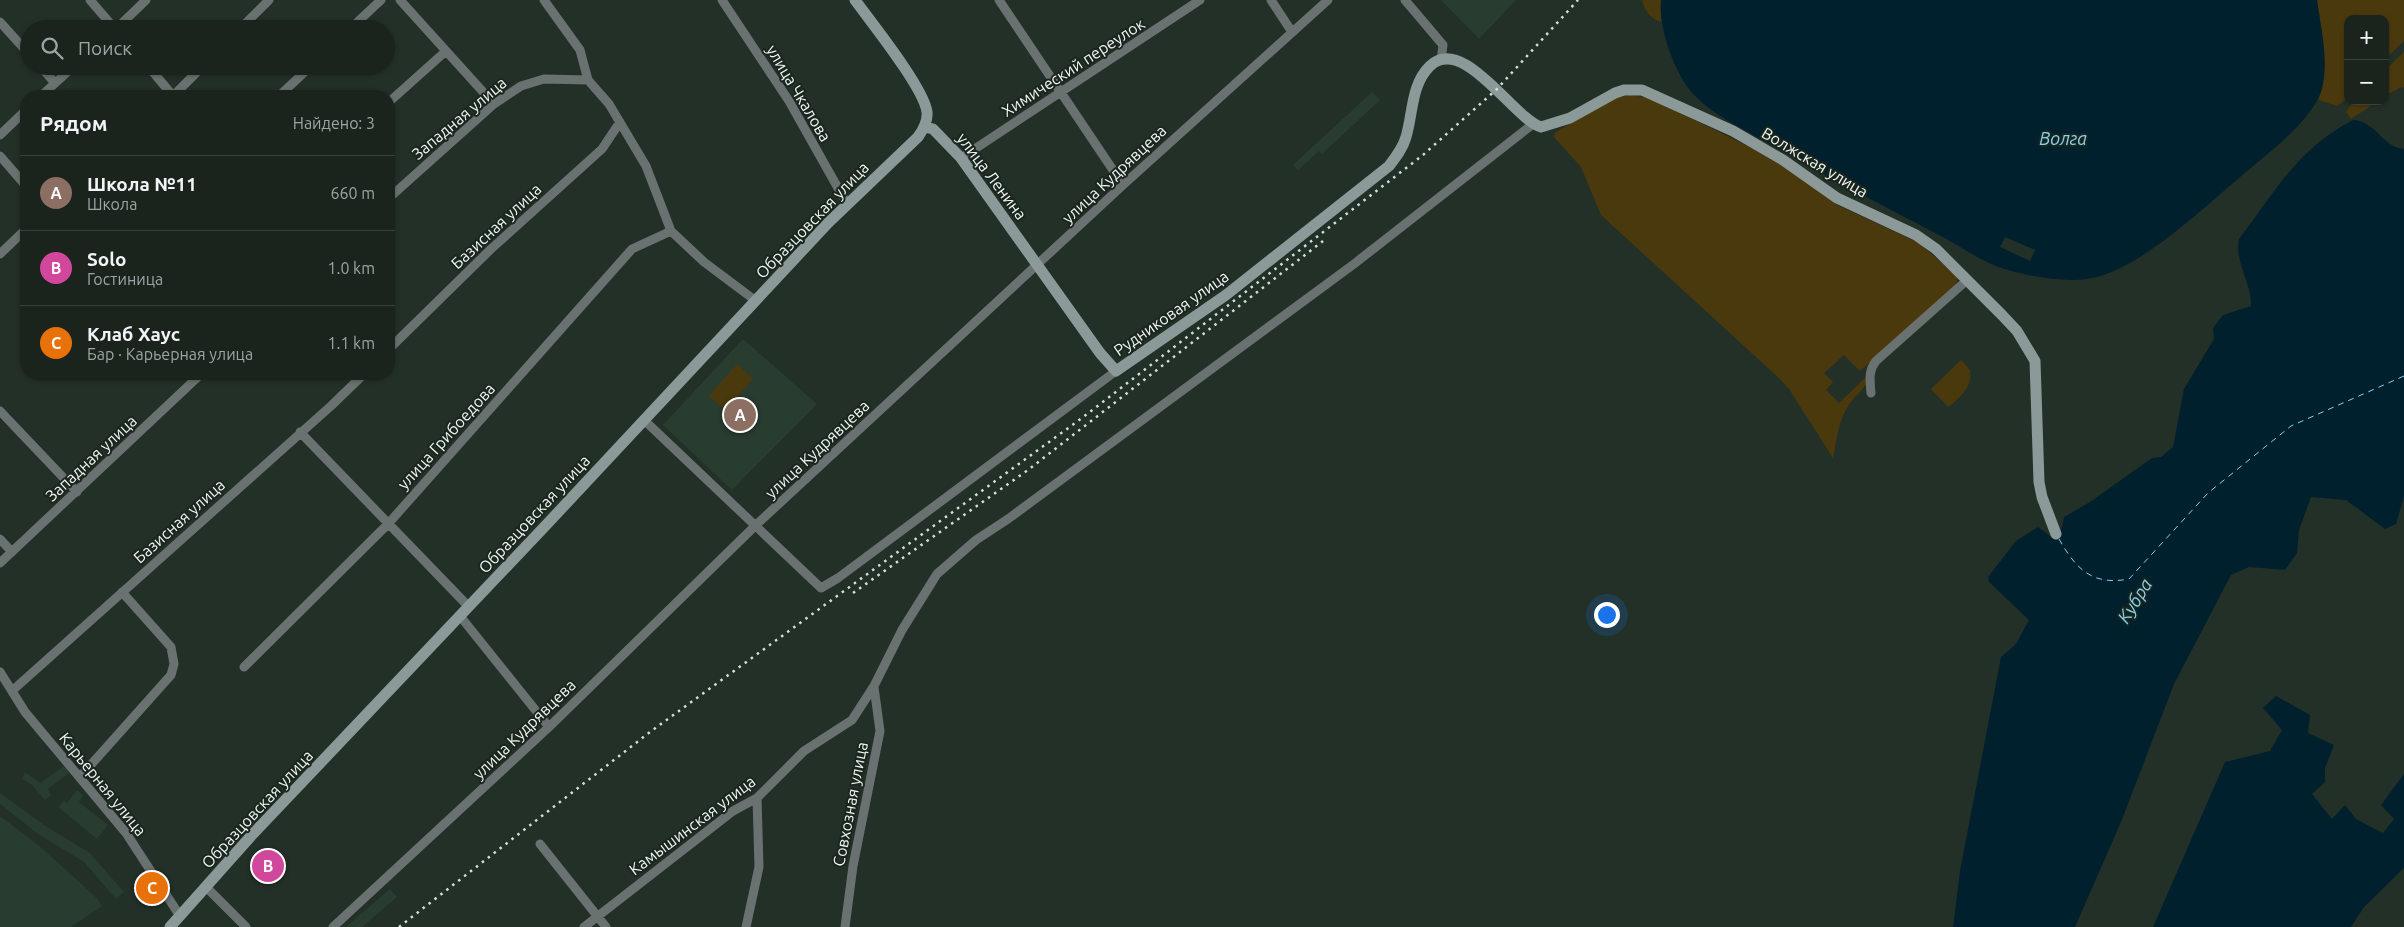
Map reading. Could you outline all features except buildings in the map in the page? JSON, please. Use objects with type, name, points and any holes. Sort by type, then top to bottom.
[{"type":"street","points":[[90,0],[108,20]]},
{"type":"street","points":[[125,20],[146,0]]},
{"type":"street","points":[[249,20],[269,0]]},
{"type":"street","points":[[360,20],[381,0]]},
{"type":"street","points":[[400,0],[494,104]]},
{"type":"street","points":[[544,0],[580,50],[588,80],[609,104],[646,166],[671,231],[704,262],[756,301]]},
{"type":"street","name":"улица Чкалова","points":[[722,0],[789,101],[847,204]]},
{"type":"street","points":[[855,0],[918,91],[927,112],[925,127]]},
{"type":"street","points":[[999,0],[1123,186]]},
{"type":"street","name":"Химический переулок","points":[[961,158],[1200,0]]},
{"type":"street","points":[[1271,0],[1292,32]]},
{"type":"street","name":"улица Кудрявцева","points":[[333,927],[549,727],[756,525],[1123,186],[1328,0]]},
{"type":"street","points":[[1405,0],[1443,44],[1441,60],[1466,65],[1496,89],[1533,124]]},
{"type":"street","points":[[0,22],[20,44]]},
{"type":"street","points":[[395,97],[446,50]]},
{"type":"street","name":"Рудниковая улица","points":[[756,525],[821,588],[826,587],[1116,371],[1226,295],[1388,166],[1396,157],[1406,138],[1416,89],[1421,77],[1432,63],[1441,60]]},
{"type":"street","points":[[48,75],[55,83]]},
{"type":"street","points":[[47,90],[64,75]]},
{"type":"street","points":[[156,75],[168,90]]},
{"type":"street","points":[[179,90],[194,75]]},
{"type":"street","points":[[285,90],[301,75]]},
{"type":"street","name":"Западная улица","points":[[395,193],[494,104],[532,82],[556,78],[588,80]]},
{"type":"street","name":"Волжская улица","points":[[1533,124],[1541,127],[1560,123],[1593,103],[1624,90],[1642,90],[1733,131],[1783,160],[1837,198],[1916,235],[1936,249],[2017,331],[2035,361],[2039,482],[2042,497],[2056,534]]},
{"type":"street","points":[[0,135],[20,116]]},
{"type":"street","name":"Базисная улица","points":[[395,344],[491,249],[602,150],[620,122]]},
{"type":"street","name":"Камышинская улица","points":[[584,927],[733,811],[758,798],[804,751],[852,720],[862,707],[902,630],[937,574],[963,551],[1354,264],[1533,124]]},
{"type":"street","name":"Образцовская улица","points":[[170,927],[251,836],[470,607],[847,204],[912,143],[925,127]]},
{"type":"street","name":"улица Ленина","points":[[925,127],[934,129],[961,158],[1100,353],[1116,371]]},
{"type":"street","points":[[0,156],[20,179]]},
{"type":"street","name":"улица Грибоедова","points":[[244,667],[388,524],[632,249],[671,231]]},
{"type":"street","points":[[0,254],[20,235]]},
{"type":"street","points":[[1870,393],[1869,375],[1876,361],[1966,281]]},
{"type":"street","name":"Западная улица","points":[[0,563],[194,380]]},
{"type":"street","name":"Базисная улица","points":[[13,690],[358,380]]},
{"type":"street","points":[[0,411],[77,492]]},
{"type":"street","points":[[644,420],[756,525]]},
{"type":"street","points":[[300,432],[470,607]]},
{"type":"street","points":[[0,540],[12,552]]},
{"type":"street","points":[[80,778],[171,674],[174,664],[171,647],[122,592]]},
{"type":"street","points":[[460,616],[549,727]]},
{"type":"street","name":"Карьерная улица","points":[[0,672],[25,712],[126,833],[180,916]]},
{"type":"street","name":"Совхозная улица","points":[[845,927],[853,866],[880,731],[874,686]]},
{"type":"street","points":[[746,927],[759,867],[758,798]]},
{"type":"street","points":[[540,844],[606,927]]},
{"type":"street","points":[[206,887],[246,927]]},
{"type":"shaded area","points":[[1441,0],[1516,0],[1479,39]]},
{"type":"shaded area","points":[[1642,0],[1661,0],[1661,22],[1648,14]]},
{"type":"shaded area","points":[[2317,0],[2404,0],[2404,41],[2389,55],[2389,15],[2344,15],[2344,101],[2337,106],[2319,100],[2324,62]]},
{"type":"shaded area","points":[[2404,52],[2404,88],[2401,87],[2389,94],[2389,66]]},
{"type":"shaded area","points":[[1372,92],[1380,100],[1322,154],[1319,151],[1298,170],[1293,165]]},
{"type":"shaded area","points":[[1630,95],[1649,98],[1770,157],[1809,183],[1837,205],[1919,243],[1957,277],[1957,282],[1951,290],[1860,371],[1844,355],[1824,373],[1833,382],[1826,390],[1839,403],[1865,378],[1867,379],[1864,387],[1845,412],[1839,426],[1833,458],[1789,389],[1781,380],[1601,215],[1581,167],[1554,137],[1555,133],[1561,129],[1616,98]]},
{"type":"shaded area","points":[[2351,105],[2372,105],[2351,119],[2346,112]]},
{"type":"shaded area","points":[[743,339],[817,404],[732,490],[663,425]]},
{"type":"shaded area","points":[[1961,360],[1970,370],[1970,381],[1961,396],[1948,407],[1931,389]]},
{"type":"shaded area","points":[[737,364],[753,379],[725,410],[709,396]]},
{"type":"shaded area","points":[[64,766],[69,773],[48,789],[51,795],[45,800],[32,785],[22,779],[25,772],[40,783]]},
{"type":"shaded area","points":[[77,790],[83,795],[79,802],[108,825],[97,839],[58,807],[64,801],[67,803]]},
{"type":"shaded area","points":[[0,793],[44,825],[90,853],[124,892],[116,899],[84,862],[38,834],[0,804]]},
{"type":"shaded area","points":[[0,816],[43,849],[99,900],[102,906],[71,927],[0,927]]},
{"type":"shaded area","points":[[390,889],[397,897],[362,927],[346,927]]},
{"type":"water","name":"Волга","points":[[1661,0],[2317,0],[2325,63],[2323,84],[2319,97],[2311,110],[2288,136],[2188,222],[2147,253],[2106,274],[2087,279],[2048,278],[2008,270],[1980,259],[1735,125],[1705,105],[1689,89],[1677,70],[1664,34]]},
{"type":"water","name":"Кубра","points":[[2353,120],[2361,121],[2390,144],[2404,149],[2404,496],[2396,524],[2385,529],[2346,500],[2311,497],[2299,530],[2297,553],[2285,570],[2249,567],[2231,575],[2174,684],[2121,822],[2075,927],[1953,927],[1960,871],[2001,657],[2016,644],[2029,620],[1989,582],[1988,577],[2016,541],[2038,527],[2051,537],[2061,531],[2064,517],[2090,502],[2152,458],[2161,457],[2173,447],[2184,389],[2214,339],[2213,328],[2223,315],[2251,306],[2251,297],[2239,256],[2239,239],[2276,188],[2302,158],[2316,144]]},
{"type":"water","points":[[2276,696],[2310,715],[2308,733],[2334,745],[2325,768],[2325,782],[2312,794],[2332,819],[2345,805],[2356,819],[2383,833],[2394,819],[2381,805],[2404,774],[2404,868],[2364,907],[2351,927],[2153,927],[2225,762],[2270,751],[2282,730],[2263,708]]},
{"type":"pier","points":[[2005,237],[2035,250],[2030,261],[2000,247]]},
{"type":"ferry route","points":[[2059,539],[2072,559],[2086,573],[2105,580],[2129,579],[2208,493],[2291,426],[2404,376]]},
{"type":"railway","points":[[399,927],[650,732],[1082,418],[1423,155],[1497,89],[1578,0]]},
{"type":"railway","points":[[853,593],[1028,470],[1323,241]]},
{"type":"place","name":"Школа №11","points":[[740,415]]},
{"type":"place","name":"Solo","points":[[268,866]]},
{"type":"place","name":"Клаб Хаус","points":[[152,888]]}]
